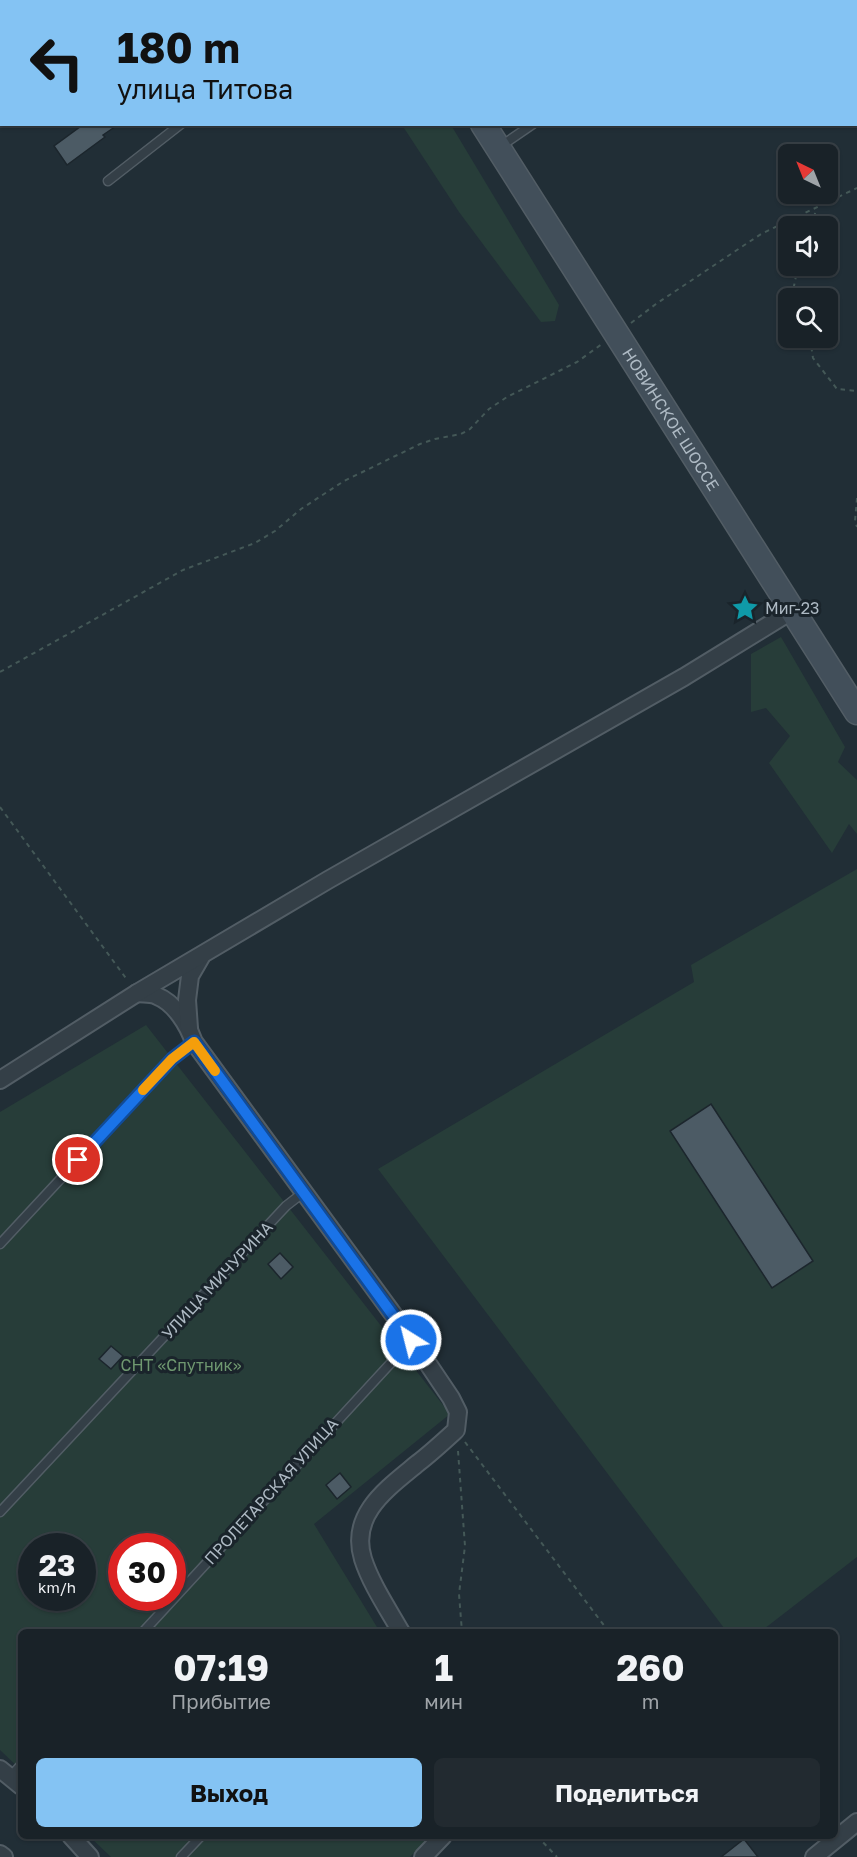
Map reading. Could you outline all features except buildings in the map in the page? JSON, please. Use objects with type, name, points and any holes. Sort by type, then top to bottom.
[{"type":"main road","name":"НОВИНСКОЕ ШОССЕ","points":[[484,126],[857,712]]},
{"type":"street","points":[[0,1080],[137,993],[328,880],[684,677],[793,610]]},
{"type":"street","points":[[191,1035],[187,1000],[190,976],[203,954]]},
{"type":"street","points":[[137,993],[157,996],[174,1009],[304,1192],[406,1345],[452,1398],[458,1412],[456,1430],[387,1489],[368,1509],[361,1526],[359,1542],[363,1559],[399,1629]]},
{"type":"street","points":[[838,1837],[857,1822]]},
{"type":"street","points":[[73,1839],[90,1857]]},
{"type":"street","points":[[423,1857],[440,1839]]},
{"type":"street","points":[[814,1857],[836,1839]]},
{"type":"street","points":[[0,1854],[4,1857]]},
{"type":"lane","points":[[108,181],[178,126]]},
{"type":"lane","points":[[499,148],[530,126]]},
{"type":"lane","points":[[0,1244],[172,1059],[191,1035]]},
{"type":"lane","name":"УЛИЦА МИЧУРИНА","points":[[0,1512],[286,1206],[304,1192]]},
{"type":"lane","name":"ПРОЛЕТАРСКАЯ УЛИЦА","points":[[145,1629],[406,1345]]},
{"type":"lane","points":[[181,1857],[198,1839]]},
{"type":"path","points":[[0,672],[183,570],[255,543],[344,481],[420,444],[461,434],[470,429],[489,409],[507,397],[577,362],[657,304],[761,234],[857,188]]},
{"type":"path","points":[[814,216],[816,208]]},
{"type":"path","points":[[812,348],[813,358],[837,389],[857,391]]},
{"type":"path","points":[[857,498],[855,521],[857,527]]},
{"type":"path","points":[[0,807],[137,993]]},
{"type":"path","points":[[456,1430],[465,1546],[459,1594],[462,1629]]},
{"type":"path","points":[[456,1430],[607,1629]]},
{"type":"path","points":[[540,1839],[557,1857]]},
{"type":"green space","points":[[403,126],[452,126],[559,305],[555,321],[541,322],[459,212]]},
{"type":"green space","points":[[781,637],[845,747],[838,762],[857,780],[857,834],[849,824],[832,853],[769,763],[790,736],[766,708],[751,712],[751,654]]},
{"type":"green space","points":[[857,869],[857,1557],[764,1629],[725,1629],[378,1169],[694,982],[691,965]]},
{"type":"green space","name":"СНТ «Спутник»","points":[[146,1025],[450,1414],[314,1524],[378,1629],[18,1629],[18,1767],[0,1750],[0,1112]]},
{"type":"green space","points":[[92,1839],[427,1839],[410,1857],[111,1857]]},
{"type":"slow traffic","points":[[143,1090],[172,1059],[194,1042],[215,1071]]},
{"type":"place","name":"Миг-23","points":[[745,608]]},
{"type":"route","points":[[78,1160],[172,1059],[194,1042],[411,1340]]}]
